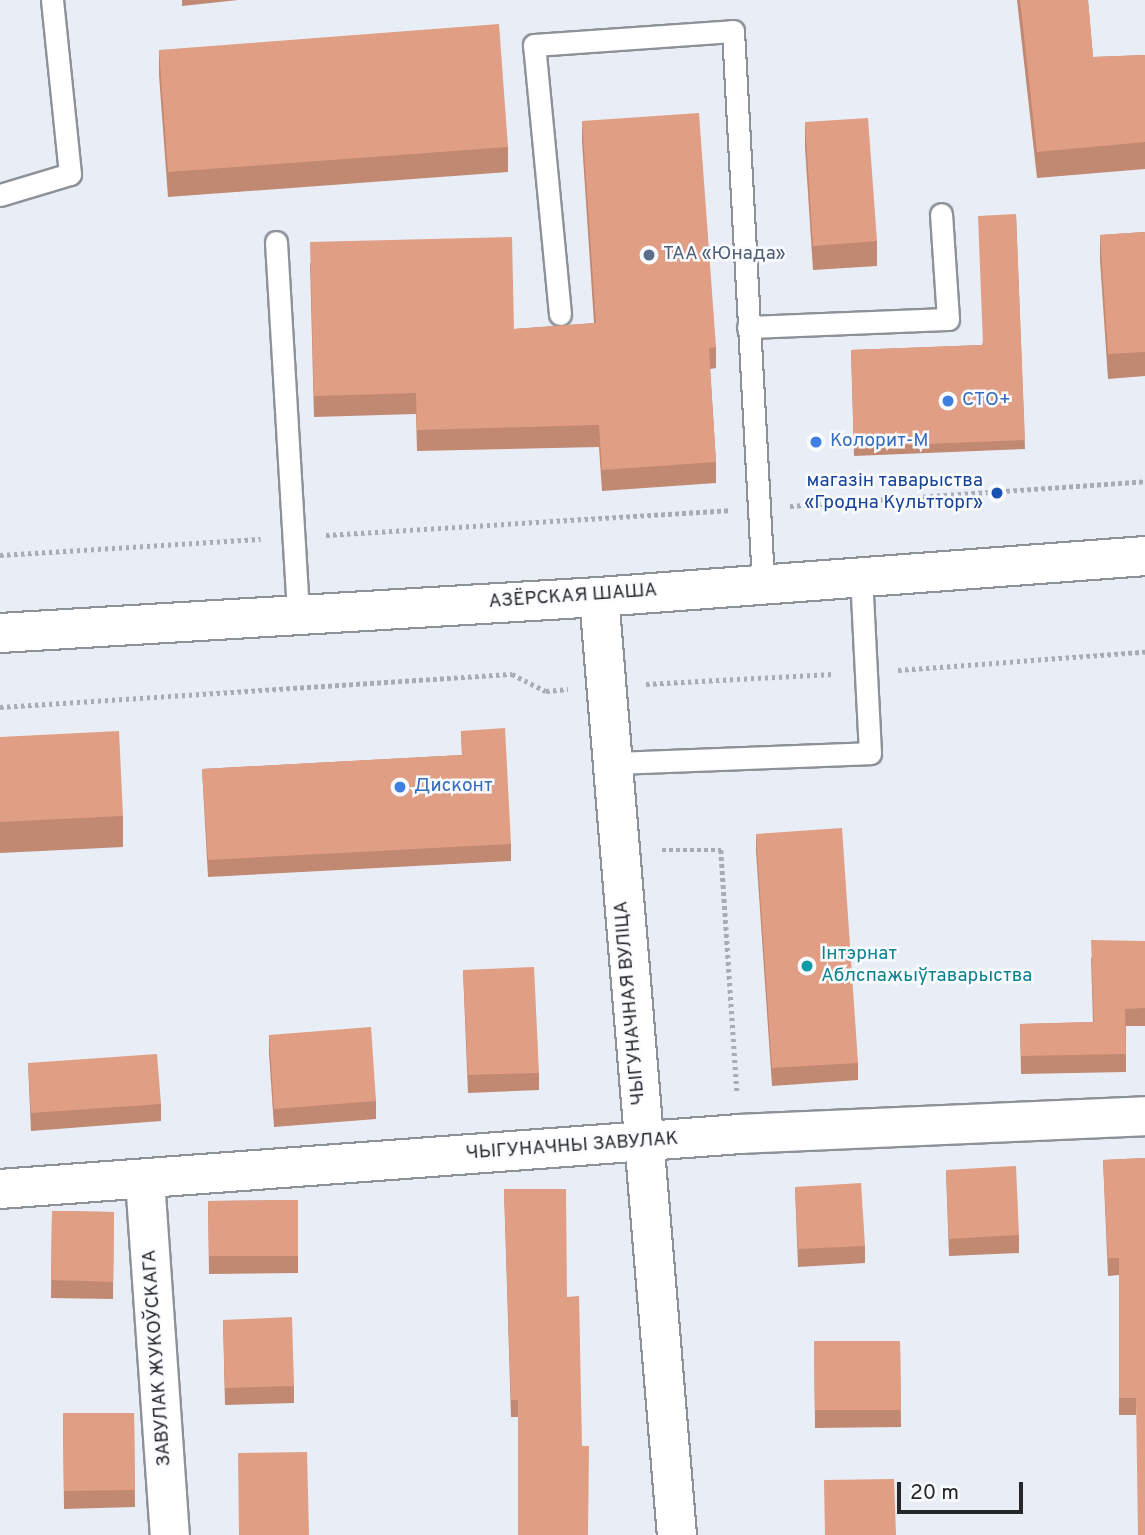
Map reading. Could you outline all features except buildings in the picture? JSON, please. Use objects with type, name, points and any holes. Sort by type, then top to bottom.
[{"type":"street","name":"АЗЁРСКАЯ ШАША","points":[[0,633],[599,597],[763,582],[1145,556]]},
{"type":"street","name":"ЧЫГУНАЧНАЯ ВУЛІЦА","points":[[599,597],[677,1535]]},
{"type":"street","name":"ЧЫГУНАЧНЫ ЗАВУЛАК","points":[[0,1189],[740,1134],[1145,1116]]},
{"type":"street","name":"ЗАВУЛАК ЖУКОЎСКАГА","points":[[145,1180],[170,1535]]},
{"type":"lane","points":[[0,195],[71,174],[52,0]]},
{"type":"lane","points":[[560,314],[534,44],[733,31],[763,582]]},
{"type":"lane","points":[[748,327],[948,319],[941,214]]},
{"type":"lane","points":[[276,242],[298,615]]},
{"type":"lane","points":[[613,763],[870,753],[861,576]]},
{"type":"path","points":[[0,555],[757,509],[1145,481]]},
{"type":"path","points":[[619,851],[721,850],[740,1134]]},
{"type":"place","name":"ТАА «Юнада»","points":[[649,255]]},
{"type":"place","name":"СТО+","points":[[948,401]]},
{"type":"place","name":"Колорит-М","points":[[816,442]]},
{"type":"place","name":"магазін таварыства «Гродна Культторг»","points":[[997,493]]},
{"type":"place","name":"Дисконт","points":[[400,787]]},
{"type":"place","name":"Інтэрнат Аблспажыўтаварыства","points":[[807,966]]}]
